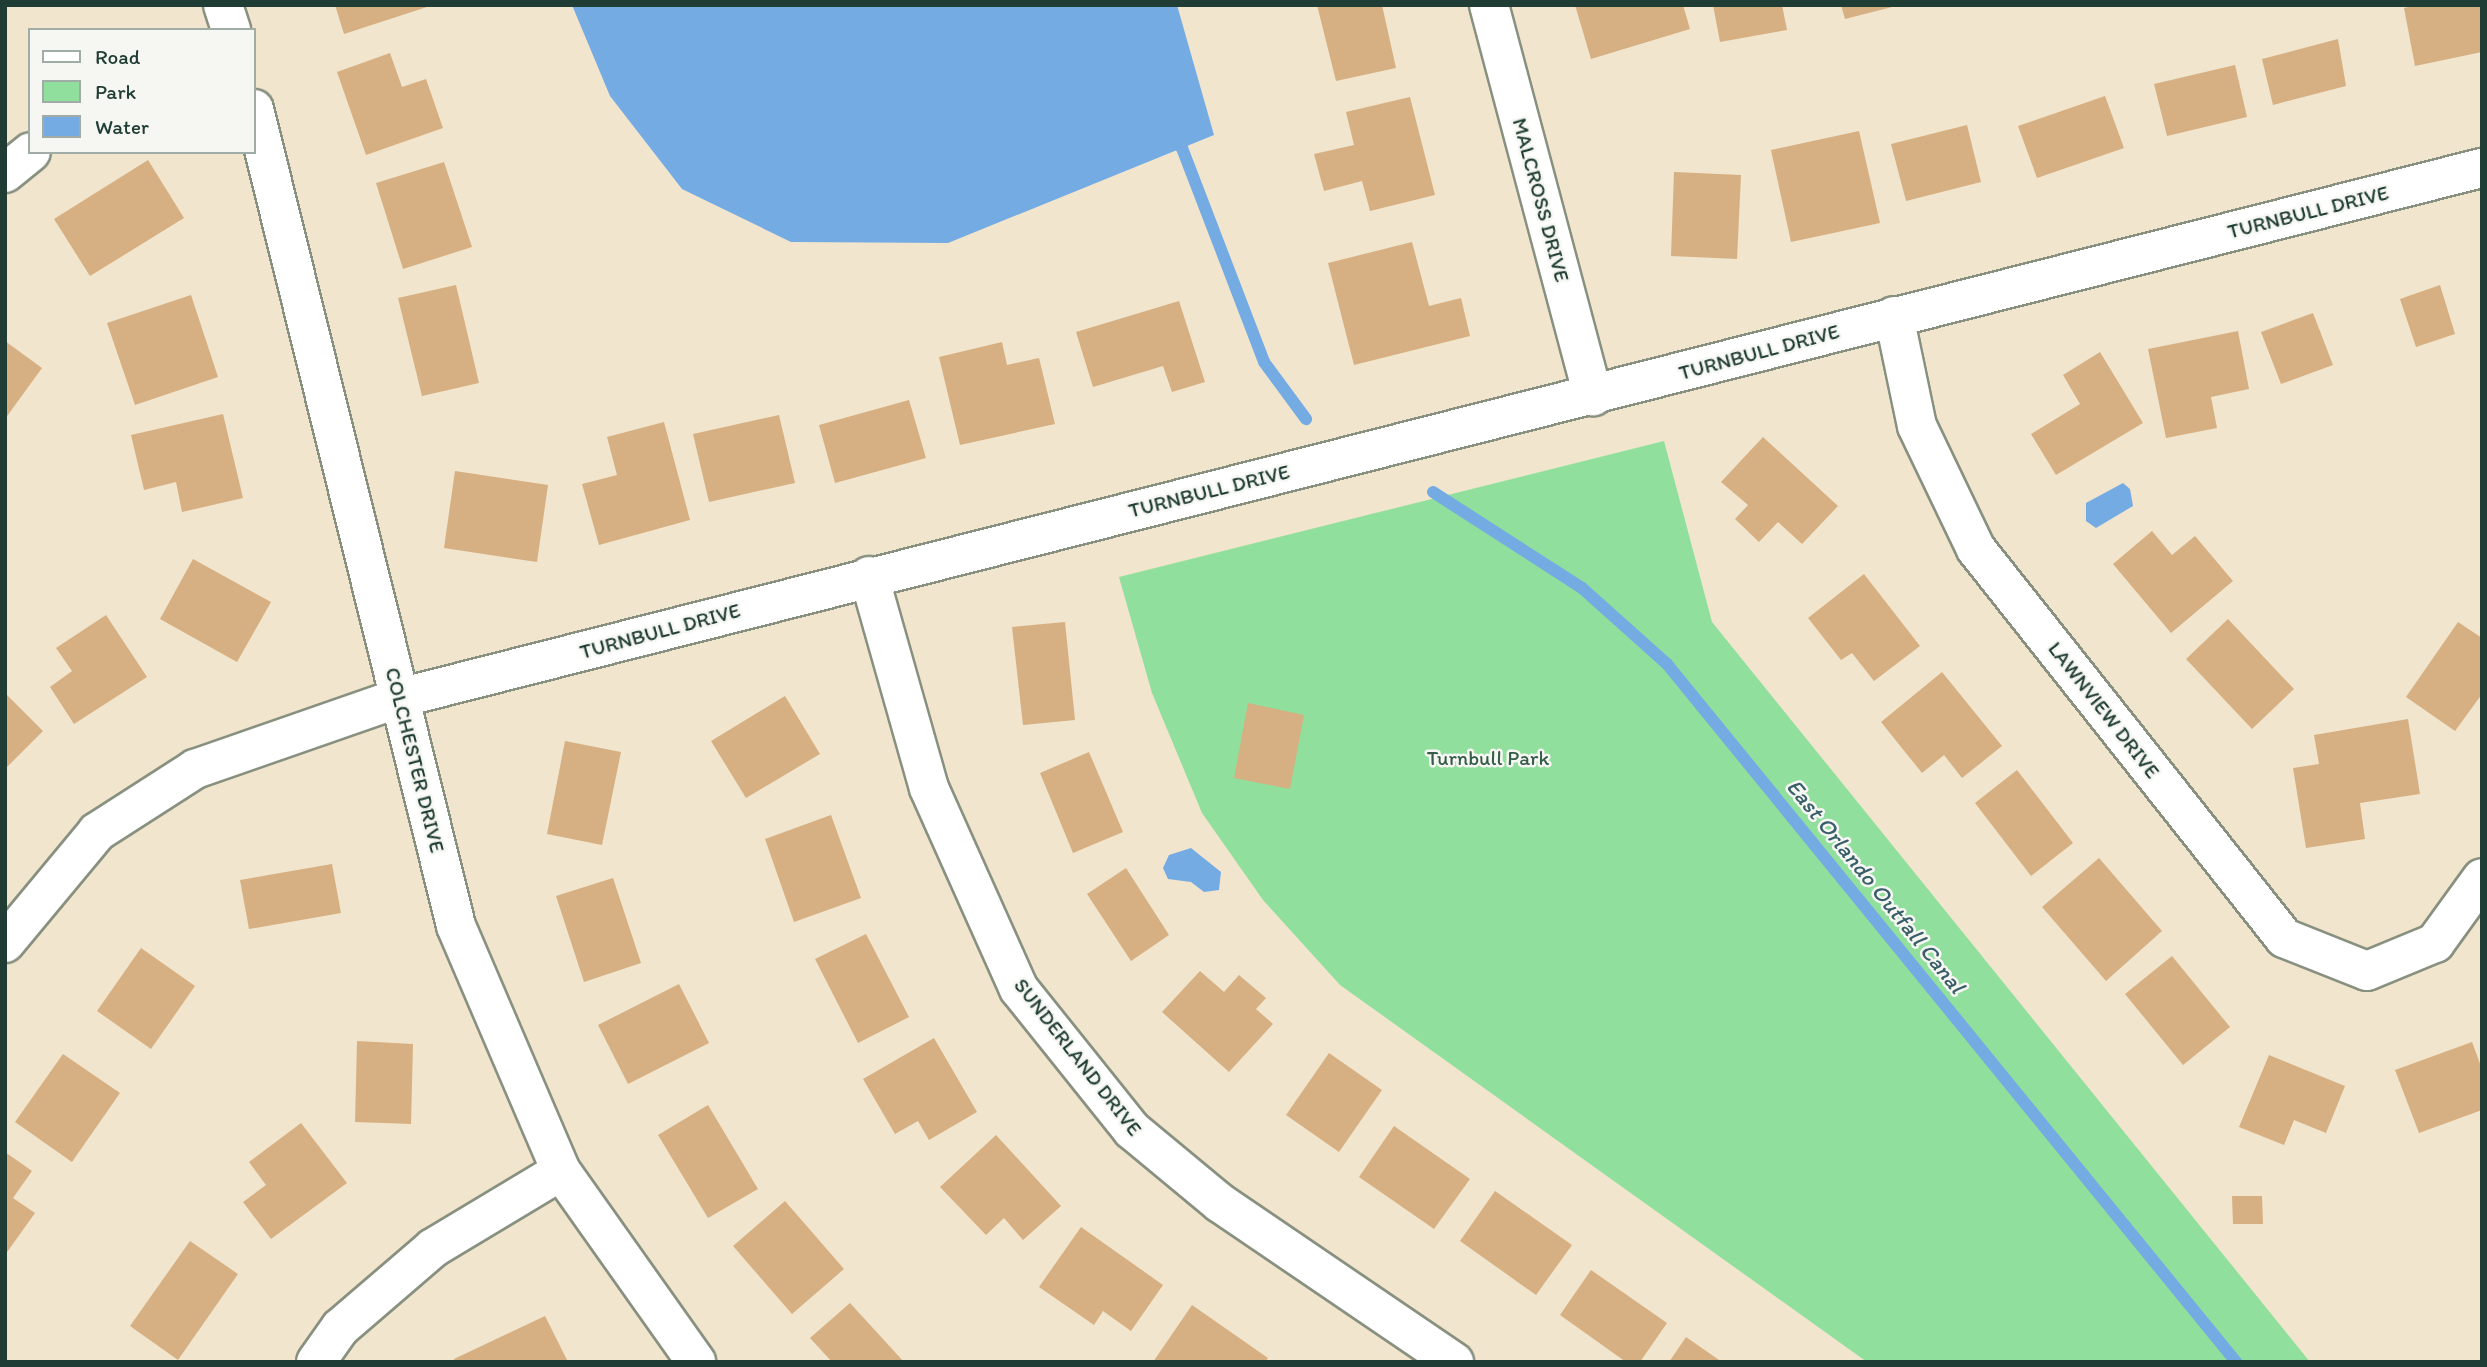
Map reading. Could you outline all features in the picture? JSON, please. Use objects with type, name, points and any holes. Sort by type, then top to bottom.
[{"type":"street","points":[[223,5],[231,28]]},
{"type":"street","name":"MALCROSS DRIVE","points":[[1489,5],[1593,396]]},
{"type":"street","name":"COLCHESTER DRIVE","points":[[256,116],[456,926],[561,1171],[696,1362]]},
{"type":"street","points":[[5,173],[29,154]]},
{"type":"street","name":"TURNBULL DRIVE","points":[[5,943],[97,832],[195,769],[399,698],[2482,168]]},
{"type":"street","name":"LAWNVIEW DRIVE","points":[[1894,316],[1917,426],[1976,548],[2284,939],[2367,971],[2435,943],[2482,877]]},
{"type":"street","name":"SUNDERLAND DRIVE","points":[[870,576],[929,788],[1019,989],[1132,1130],[1220,1203],[1454,1362]]},
{"type":"street","points":[[316,1362],[340,1328],[433,1248],[561,1171]]},
{"type":"green space","name":"Turnbull Park","points":[[1664,441],[1712,622],[2310,1362],[1867,1362],[1340,985],[1263,900],[1202,813],[1152,693],[1119,577]]},
{"type":"water","points":[[572,5],[1177,5],[1214,135],[948,243],[791,242],[682,189],[610,96]]},
{"type":"water","points":[[2123,483],[2130,489],[2133,506],[2096,528],[2086,521],[2086,503]]},
{"type":"water","points":[[1191,848],[1221,872],[1219,890],[1204,892],[1191,882],[1168,879],[1163,868],[1169,855]]},
{"type":"building","points":[[335,5],[430,5],[430,6],[344,34]]},
{"type":"building","points":[[1317,5],[1382,5],[1396,68],[1336,81]]},
{"type":"building","points":[[1575,5],[1683,5],[1690,29],[1591,59]]},
{"type":"building","points":[[1713,5],[1782,5],[1787,30],[1720,42]]},
{"type":"building","points":[[1841,5],[1896,5],[1896,6],[1845,19]]},
{"type":"building","points":[[2417,5],[2481,5],[2482,52],[2415,66],[2404,8]]},
{"type":"building","points":[[2338,39],[2346,86],[2273,105],[2262,59]]},
{"type":"building","points":[[390,53],[402,87],[426,79],[443,128],[366,155],[337,72]]},
{"type":"building","points":[[2235,65],[2247,117],[2167,136],[2154,84]]},
{"type":"building","points":[[2105,96],[2124,148],[2037,178],[2018,126]]},
{"type":"building","points":[[1410,97],[1435,195],[1370,211],[1362,181],[1324,191],[1314,154],[1354,145],[1346,112]]},
{"type":"building","points":[[1967,125],[1981,182],[1906,201],[1891,144]]},
{"type":"building","points":[[1859,131],[1880,223],[1791,242],[1771,150]]},
{"type":"building","points":[[148,160],[184,218],[90,276],[54,219]]},
{"type":"building","points":[[444,162],[472,247],[403,269],[376,183]]},
{"type":"building","points":[[1674,172],[1741,175],[1737,259],[1671,256]]},
{"type":"building","points":[[1412,242],[1429,306],[1461,298],[1470,336],[1354,365],[1328,263]]},
{"type":"building","points":[[456,285],[479,383],[422,396],[398,298]]},
{"type":"building","points":[[2440,285],[2455,334],[2416,347],[2400,299]]},
{"type":"building","points":[[191,295],[218,377],[135,405],[107,323]]},
{"type":"building","points":[[1179,301],[1205,382],[1172,392],[1163,366],[1093,387],[1076,332]]},
{"type":"building","points":[[2313,313],[2333,365],[2281,384],[2261,332]]},
{"type":"building","points":[[2238,331],[2249,389],[2211,397],[2217,428],[2166,438],[2148,349]]},
{"type":"building","points":[[5,341],[42,368],[5,419]]},
{"type":"building","points":[[1002,342],[1007,365],[1039,358],[1055,424],[960,445],[939,357]]},
{"type":"building","points":[[2100,352],[2143,423],[2056,475],[2031,434],[2080,404],[2063,375]]},
{"type":"building","points":[[909,400],[926,458],[835,483],[819,425]]},
{"type":"building","points":[[223,414],[243,498],[182,512],[176,482],[144,490],[131,435]]},
{"type":"building","points":[[779,415],[795,483],[709,502],[693,434]]},
{"type":"building","points":[[664,422],[690,520],[599,545],[582,484],[617,475],[607,437]]},
{"type":"building","points":[[1763,437],[1838,506],[1802,544],[1778,522],[1759,542],[1735,519],[1748,505],[1721,482]]},
{"type":"building","points":[[455,471],[548,485],[537,562],[444,548]]},
{"type":"building","points":[[2152,531],[2172,555],[2195,536],[2233,581],[2171,633],[2113,564]]},
{"type":"building","points":[[193,559],[271,602],[237,662],[160,619]]},
{"type":"building","points":[[1864,574],[1920,646],[1874,681],[1852,653],[1841,660],[1808,618]]},
{"type":"building","points":[[106,615],[147,677],[74,724],[50,687],[72,671],[56,648]]},
{"type":"building","points":[[2228,619],[2294,689],[2252,729],[2186,659]]},
{"type":"building","points":[[1065,622],[1075,720],[1023,725],[1012,627]]},
{"type":"building","points":[[2458,622],[2482,638],[2482,694],[2455,731],[2406,697]]},
{"type":"building","points":[[1942,672],[2002,746],[1962,778],[1944,755],[1922,773],[1881,722]]},
{"type":"building","points":[[5,693],[43,731],[5,769]]},
{"type":"building","points":[[785,696],[820,754],[746,798],[711,741]]},
{"type":"building","points":[[1248,703],[1304,715],[1290,789],[1234,778]]},
{"type":"building","points":[[2408,719],[2420,794],[2360,803],[2365,839],[2306,848],[2293,768],[2319,764],[2314,735]]},
{"type":"building","points":[[565,741],[621,752],[602,845],[547,834]]},
{"type":"building","points":[[1089,752],[1123,832],[1073,853],[1040,773]]},
{"type":"building","points":[[2017,770],[2073,843],[2031,876],[1975,803]]},
{"type":"building","points":[[831,815],[861,898],[794,922],[765,839]]},
{"type":"building","points":[[2099,858],[2162,931],[2106,981],[2042,907]]},
{"type":"building","points":[[332,864],[341,913],[249,929],[240,880]]},
{"type":"building","points":[[1126,868],[1169,935],[1131,961],[1087,894]]},
{"type":"building","points":[[613,878],[641,963],[584,982],[556,896]]},
{"type":"building","points":[[866,934],[909,1017],[858,1043],[815,959]]},
{"type":"building","points":[[141,948],[195,986],[151,1049],[97,1011]]},
{"type":"building","points":[[2172,956],[2230,1027],[2183,1065],[2125,994]]},
{"type":"building","points":[[1200,971],[1224,992],[1239,975],[1266,998],[1256,1009],[1273,1024],[1229,1072],[1162,1012]]},
{"type":"building","points":[[679,984],[709,1043],[628,1084],[598,1025]]},
{"type":"building","points":[[934,1038],[977,1112],[929,1140],[918,1121],[895,1134],[863,1079]]},
{"type":"building","points":[[357,1041],[413,1044],[411,1124],[355,1122]]},
{"type":"building","points":[[2472,1042],[2482,1069],[2482,1110],[2419,1133],[2395,1070]]},
{"type":"building","points":[[1329,1053],[1382,1090],[1339,1152],[1286,1115]]},
{"type":"building","points":[[63,1054],[120,1093],[72,1162],[15,1122]]},
{"type":"building","points":[[2269,1055],[2345,1086],[2326,1133],[2294,1120],[2284,1145],[2239,1127]]},
{"type":"building","points":[[708,1105],[758,1189],[708,1218],[658,1135]]},
{"type":"building","points":[[301,1123],[347,1183],[271,1239],[243,1202],[266,1185],[249,1162]]},
{"type":"building","points":[[1394,1126],[1470,1179],[1434,1229],[1359,1177]]},
{"type":"building","points":[[996,1135],[1061,1206],[1023,1240],[1004,1218],[986,1235],[940,1187]]},
{"type":"building","points":[[5,1152],[32,1171],[13,1198],[35,1213],[5,1255]]},
{"type":"building","points":[[1495,1191],[1572,1245],[1536,1295],[1460,1241]]},
{"type":"building","points":[[2232,1196],[2262,1196],[2263,1224],[2233,1224]]},
{"type":"building","points":[[785,1201],[844,1269],[792,1314],[733,1246]]},
{"type":"building","points":[[1081,1227],[1163,1285],[1131,1331],[1103,1311],[1094,1325],[1039,1287]]},
{"type":"building","points":[[190,1241],[238,1274],[178,1360],[130,1326]]},
{"type":"building","points":[[1591,1270],[1667,1323],[1640,1362],[1626,1362],[1560,1315]]},
{"type":"building","points":[[850,1303],[904,1362],[832,1362],[810,1338]]},
{"type":"building","points":[[1192,1305],[1268,1358],[1265,1362],[1153,1362]]},
{"type":"building","points":[[545,1316],[568,1362],[455,1362],[454,1359]]},
{"type":"building","points":[[1686,1337],[1722,1362],[1669,1362]]},
{"type":"waterway","name":"East Orlando Outfall Canal","points":[[1172,138],[1182,148],[1264,362],[1306,419]]},
{"type":"waterway","name":"East Orlando Outfall Canal","points":[[1433,492],[1582,588],[1667,664],[2236,1362]]}]
